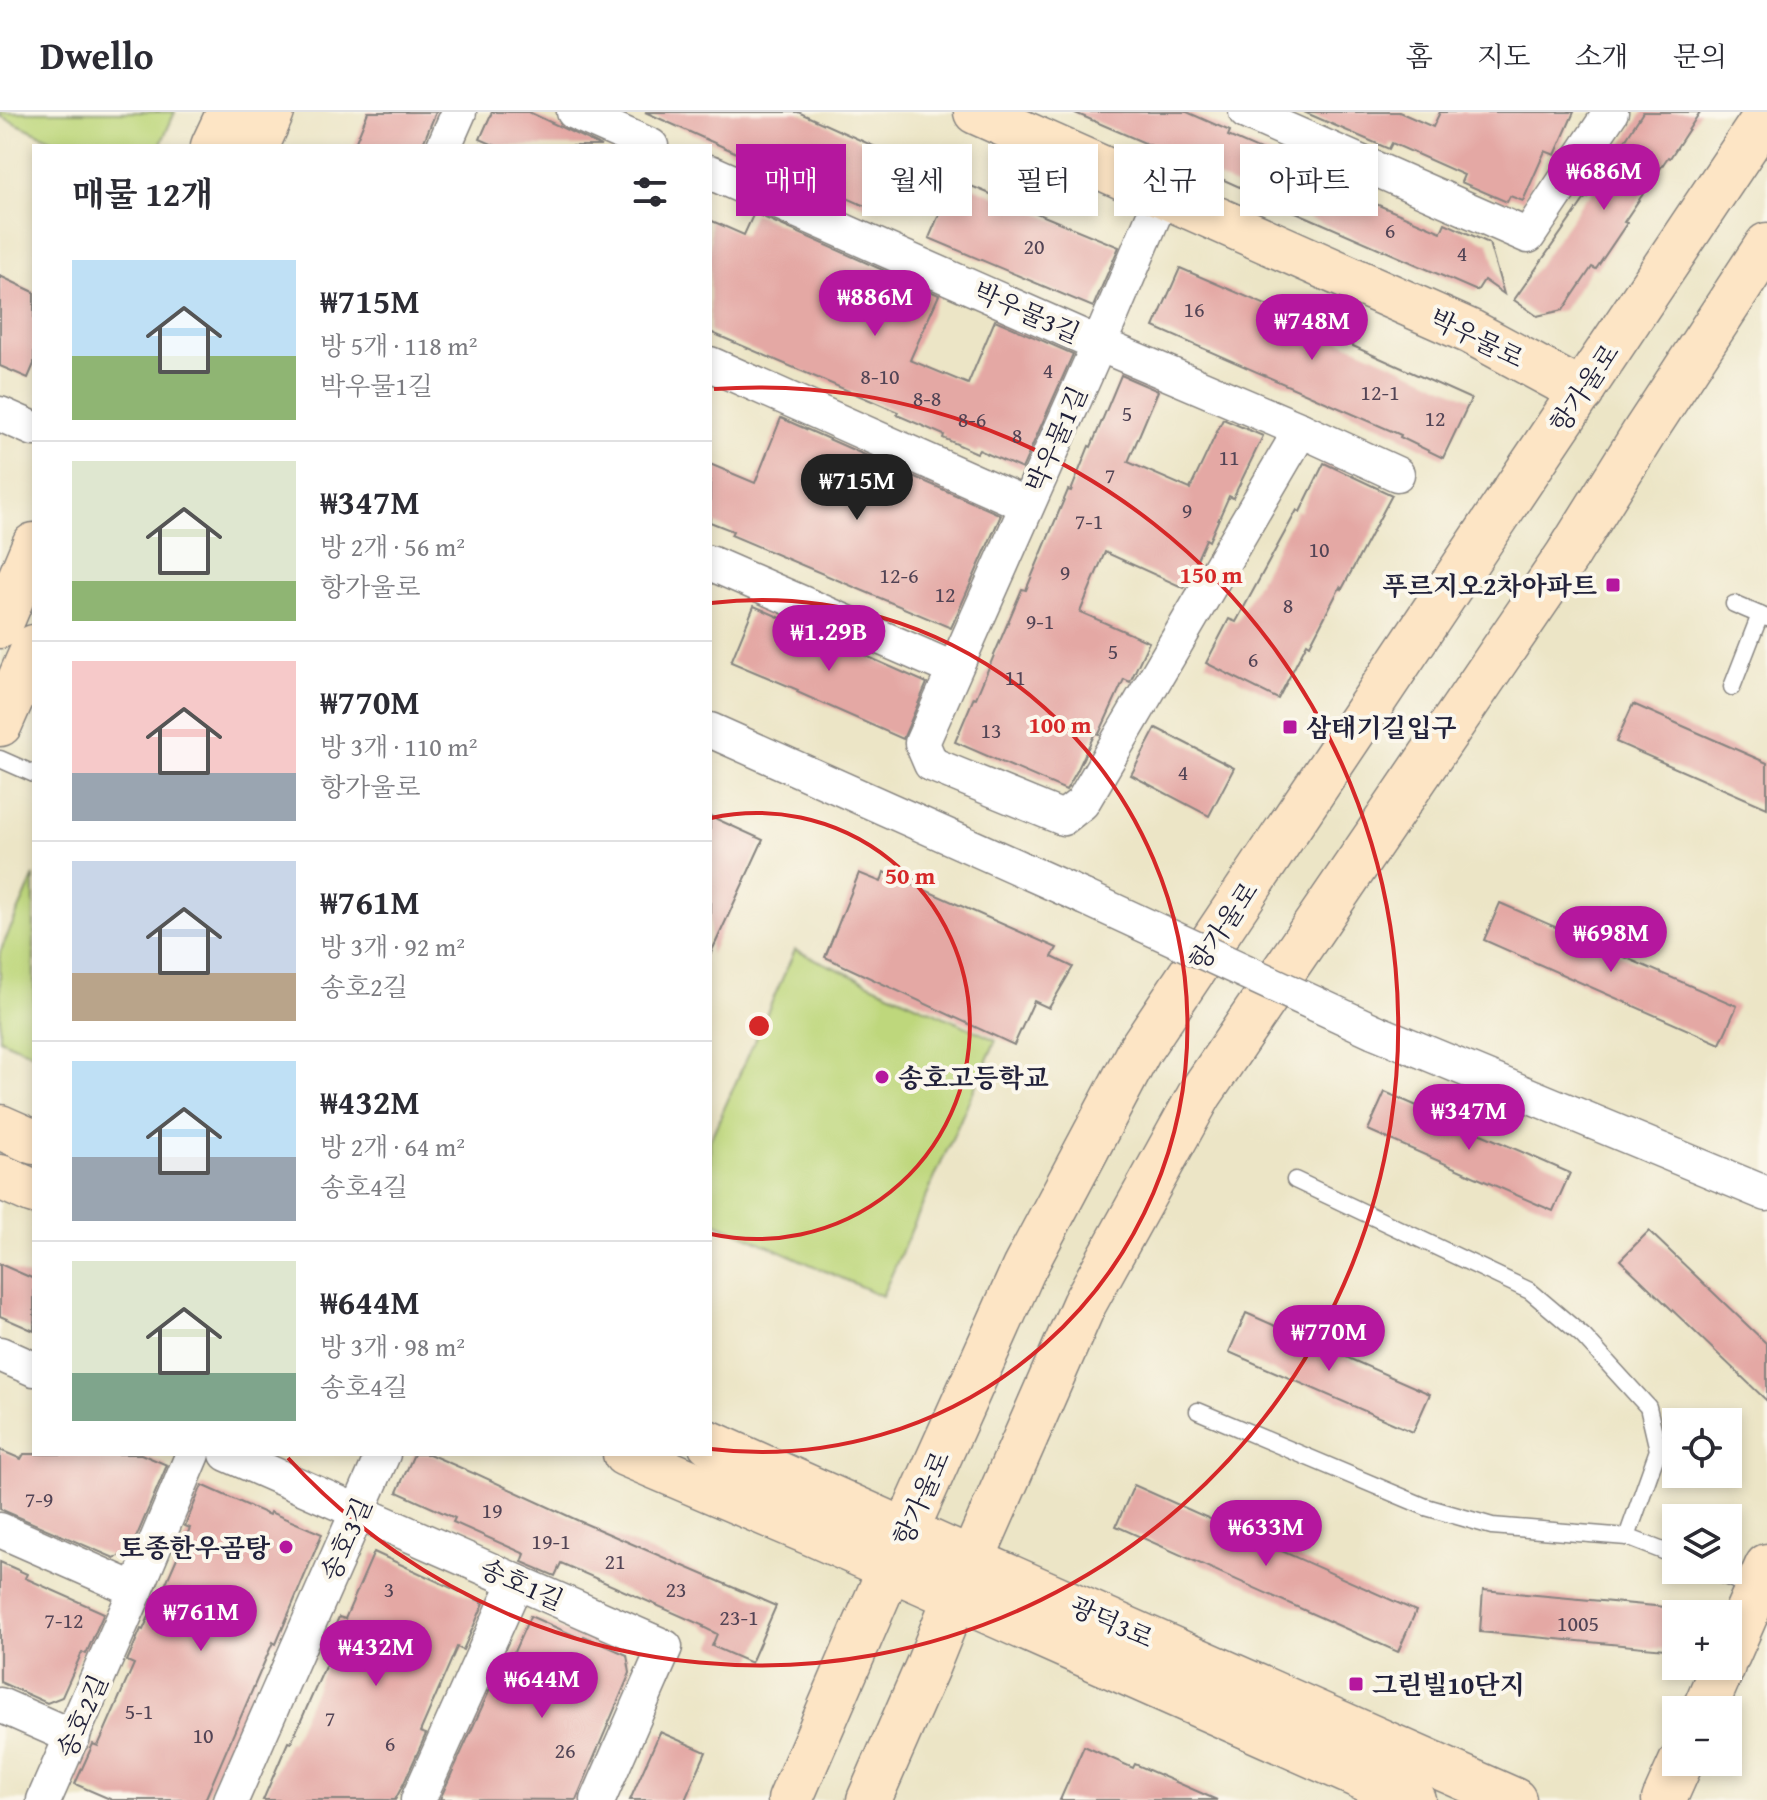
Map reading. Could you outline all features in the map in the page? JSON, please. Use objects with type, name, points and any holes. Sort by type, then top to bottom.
[{"type":"main road","points":[[214,144],[229,112]]},
{"type":"main road","points":[[258,144],[272,112]]},
{"type":"main road","name":"박우물로","points":[[976,112],[1032,123],[1114,169]]},
{"type":"main road","name":"항가울로","points":[[790,1800],[1024,1268],[1139,1051],[1767,114]]},
{"type":"main road","name":"박우물로","points":[[1207,216],[1471,332],[1582,392]]},
{"type":"main road","points":[[869,1800],[1084,1304],[1200,1094],[1567,556],[1767,245]]},
{"type":"main road","points":[[0,626],[20,553]]},
{"type":"main road","points":[[0,724],[32,652]]},
{"type":"main road","points":[[0,1127],[32,1141]]},
{"type":"main road","points":[[0,1177],[32,1191]]},
{"type":"main road","name":"광덕3로","points":[[712,1444],[898,1550]]},
{"type":"main road","name":"광덕3로","points":[[631,1456],[898,1550],[1413,1800]]},
{"type":"main road","points":[[1742,1623],[1762,1578]]},
{"type":"main road","name":"광덕3로","points":[[963,1579],[1514,1800]]},
{"type":"main road","points":[[1664,1800],[1675,1776]]},
{"type":"street","points":[[445,144],[459,112]]},
{"type":"street","points":[[574,112],[636,135]]},
{"type":"street","points":[[1246,112],[1528,236],[1611,112]]},
{"type":"street","name":"박우물3길","points":[[712,173],[1397,474]]},
{"type":"street","name":"박우물1길","points":[[1153,216],[922,743],[931,764],[1063,818],[1082,803],[1301,430]]},
{"type":"street","name":"박우물1길","points":[[712,365],[1027,505]]},
{"type":"street","points":[[0,414],[32,428]]},
{"type":"street","points":[[712,564],[953,669]]},
{"type":"street","points":[[712,731],[1374,1031],[1767,1194]]},
{"type":"street","points":[[0,1354],[32,1368]]},
{"type":"street","name":"송호2길","points":[[44,1800],[192,1456]]},
{"type":"street","name":"송호1길","points":[[232,1456],[665,1647],[598,1800]]},
{"type":"street","name":"송호3길","points":[[231,1800],[382,1456]]},
{"type":"street","points":[[0,1530],[136,1590]]},
{"type":"street","points":[[418,1800],[516,1582]]},
{"type":"street","points":[[0,1705],[73,1737]]},
{"type":"lane","points":[[1732,687],[1764,617],[1734,604]]},
{"type":"lane","points":[[0,759],[32,773]]},
{"type":"lane","points":[[1295,1180],[1530,1291],[1583,1336],[1648,1407],[1658,1450],[1627,1537]]},
{"type":"lane","points":[[1198,1411],[1426,1507],[1479,1523],[1627,1537],[1662,1551]]},
{"type":"lane","points":[[1742,1575],[1762,1578]]},
{"type":"green space","points":[[0,112],[175,112],[161,144],[62,144],[0,116]]},
{"type":"green space","points":[[32,880],[32,1053],[0,1039],[0,952]]},
{"type":"green space","points":[[795,950],[996,1040],[882,1296],[712,1221],[712,1136]]},
{"type":"building","points":[[368,112],[436,112],[423,144],[355,144]]},
{"type":"building","points":[[492,112],[529,112],[597,144],[491,144],[480,139]]},
{"type":"building","points":[[645,112],[798,112],[869,144],[862,144],[862,205],[846,198],[846,144],[736,144],[736,153]]},
{"type":"building","points":[[1073,112],[1187,112],[1230,131],[1228,136],[1246,144],[1240,144],[1240,187],[1224,180],[1224,144],[1147,144]]},
{"type":"building","points":[[1304,112],[1399,112],[1433,127],[1440,112],[1574,112],[1555,155],[1545,151],[1523,201],[1510,196],[1507,202],[1461,182],[1464,175],[1392,143],[1389,149]]},
{"type":"building","points":[[1643,112],[1700,112],[1624,222],[1627,223],[1596,269],[1592,267],[1563,310],[1537,316],[1514,300],[1588,198]]},
{"type":"building","points":[[972,186],[988,193],[988,216],[1044,216],[1119,247],[1093,307],[929,238],[938,216],[972,216]]},
{"type":"building","points":[[1378,205],[1441,232],[1445,223],[1489,243],[1504,294],[1484,280],[1477,291],[1305,216],[1378,216]]},
{"type":"building","points":[[753,216],[761,216],[939,295],[910,360],[968,384],[995,320],[1073,354],[1022,469],[979,450],[977,453],[897,415],[898,412],[712,333],[712,221],[744,235]]},
{"type":"building","points":[[1180,268],[1471,399],[1443,458],[1401,435],[1154,327]]},
{"type":"building","points":[[0,276],[32,291],[32,369],[28,378],[0,366]]},
{"type":"building","points":[[1121,375],[1158,391],[1128,462],[1190,489],[1223,419],[1263,436],[1233,498],[1229,496],[1209,541],[1206,539],[1184,588],[1105,552],[1080,612],[1149,642],[1130,682],[1124,679],[1099,734],[1095,733],[1066,790],[955,742]]},
{"type":"building","points":[[781,418],[1001,515],[951,628],[731,535],[733,531],[712,523],[712,465],[755,483]]},
{"type":"building","points":[[1324,463],[1392,495],[1278,699],[1206,663],[1229,619],[1236,622],[1297,510],[1300,512]]},
{"type":"building","points":[[754,606],[927,683],[903,739],[731,662]]},
{"type":"building","points":[[1633,704],[1767,763],[1767,808],[1616,742]]},
{"type":"building","points":[[1156,728],[1234,768],[1209,816],[1131,775]]},
{"type":"building","points":[[712,817],[763,840],[712,951]]},
{"type":"building","points":[[884,872],[1057,948],[1052,957],[1073,967],[1049,1008],[1034,1001],[1014,1045],[825,957],[859,873],[881,882]]},
{"type":"building","points":[[1500,903],[1737,1006],[1720,1044],[1484,940]]},
{"type":"building","points":[[1385,1092],[1570,1173],[1553,1211],[1368,1130]]},
{"type":"building","points":[[1649,1231],[1767,1344],[1767,1401],[1620,1260]]},
{"type":"building","points":[[0,1264],[32,1278],[32,1330],[0,1316]]},
{"type":"building","points":[[1246,1313],[1430,1394],[1413,1432],[1229,1352]]},
{"type":"building","points":[[0,1450],[21,1459],[24,1454],[146,1456],[167,1465],[130,1552],[114,1558],[0,1509]]},
{"type":"building","points":[[413,1456],[434,1456],[776,1606],[751,1663],[712,1646],[717,1634],[704,1626],[561,1563],[555,1576],[522,1562],[525,1554],[453,1522],[455,1518],[397,1492]]},
{"type":"building","points":[[202,1485],[269,1515],[270,1512],[322,1534],[205,1800],[112,1800],[75,1784],[93,1744],[98,1746],[134,1664],[127,1661],[141,1629],[152,1615],[190,1528],[185,1526]]},
{"type":"building","points":[[1134,1485],[1416,1611],[1398,1652],[1116,1526]]},
{"type":"building","points":[[374,1552],[484,1603],[463,1650],[457,1647],[420,1732],[426,1734],[395,1800],[263,1800],[328,1660],[321,1657],[339,1617],[345,1619]]},
{"type":"building","points":[[0,1562],[27,1574],[25,1578],[104,1613],[62,1697],[47,1703],[0,1682]]},
{"type":"building","points":[[1483,1590],[1662,1607],[1662,1649],[1480,1632]]},
{"type":"building","points":[[530,1616],[627,1655],[630,1673],[576,1800],[440,1799],[491,1687],[497,1690]]},
{"type":"building","points":[[660,1732],[706,1752],[685,1800],[630,1800]]},
{"type":"building","points":[[1084,1746],[1133,1768],[1135,1764],[1217,1800],[1060,1800]]},
{"type":"place","name":"푸르지오2차아파트","points":[[1613,585]]},
{"type":"place","name":"삼태기길입구","points":[[1290,727]]},
{"type":"place","name":"송호고등학교","points":[[882,1077]]},
{"type":"place","name":"토종한우곰탕","points":[[286,1547]]},
{"type":"place","name":"그린빌10단지","points":[[1356,1684]]}]
